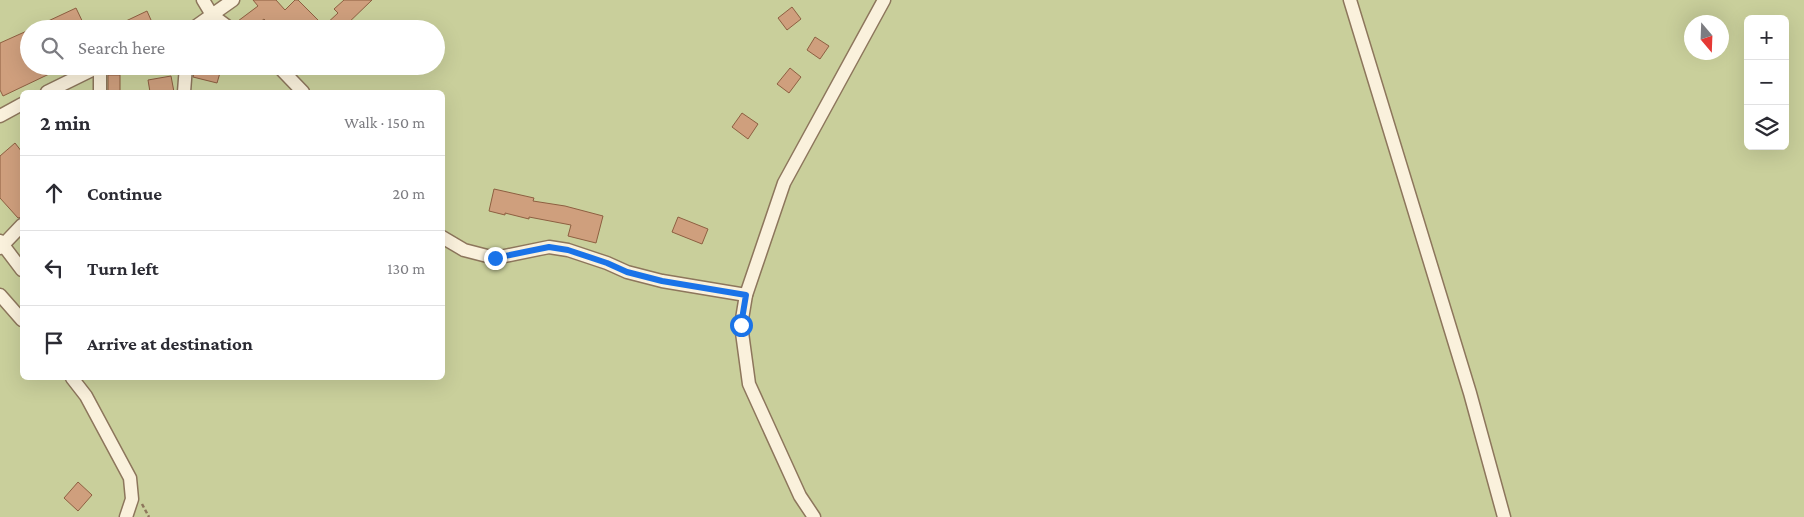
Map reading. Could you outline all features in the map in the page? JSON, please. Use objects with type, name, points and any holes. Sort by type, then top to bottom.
[{"type":"street","points":[[203,0],[212,15],[219,20]]},
{"type":"street","points":[[205,20],[233,0]]},
{"type":"street","points":[[814,517],[800,496],[748,384],[741,325],[746,295],[784,183],[884,0]]},
{"type":"street","points":[[1350,0],[1470,393],[1504,517]]},
{"type":"street","points":[[51,90],[82,75]]},
{"type":"street","points":[[100,75],[100,90]]},
{"type":"street","points":[[184,90],[185,75]]},
{"type":"street","points":[[287,75],[301,90]]},
{"type":"street","points":[[0,116],[20,105]]},
{"type":"street","points":[[20,228],[1,244],[20,268]]},
{"type":"street","points":[[445,239],[464,250],[495,258],[549,247],[568,250],[627,272],[662,281],[746,295]]},
{"type":"street","points":[[0,296],[20,318]]},
{"type":"street","points":[[74,380],[86,396],[130,478],[132,499],[126,517]]},
{"type":"green space","points":[[0,0],[1804,0],[1804,517],[0,517]]},
{"type":"building","points":[[253,0],[276,0],[285,10],[295,0],[298,0],[318,20],[239,20],[258,6]]},
{"type":"building","points":[[344,0],[372,0],[351,20],[330,20],[338,13],[334,9]]},
{"type":"building","points":[[792,7],[801,19],[787,30],[778,18]]},
{"type":"building","points":[[76,8],[82,20],[50,20]]},
{"type":"building","points":[[147,11],[151,20],[128,20]]},
{"type":"building","points":[[20,34],[20,75],[47,75],[3,96],[0,90],[0,43]]},
{"type":"building","points":[[815,37],[829,46],[820,59],[807,50]]},
{"type":"building","points":[[790,68],[801,77],[789,93],[777,84]]},
{"type":"building","points":[[108,75],[120,75],[120,90],[108,90]]},
{"type":"building","points":[[194,75],[219,75],[217,83],[193,77]]},
{"type":"building","points":[[171,76],[174,90],[150,90],[148,80]]},
{"type":"building","points":[[742,113],[758,124],[748,139],[732,127]]},
{"type":"building","points":[[15,143],[20,149],[20,218],[18,218],[0,198],[0,156]]},
{"type":"building","points":[[494,189],[534,198],[533,201],[565,206],[603,216],[596,243],[568,236],[571,225],[489,211]]},
{"type":"building","points":[[678,217],[708,229],[702,244],[672,232]]},
{"type":"building","points":[[78,482],[92,495],[78,511],[64,498]]},
{"type":"route","points":[[495,258],[549,247],[568,250],[627,272],[662,281],[746,295],[741,325]]}]
